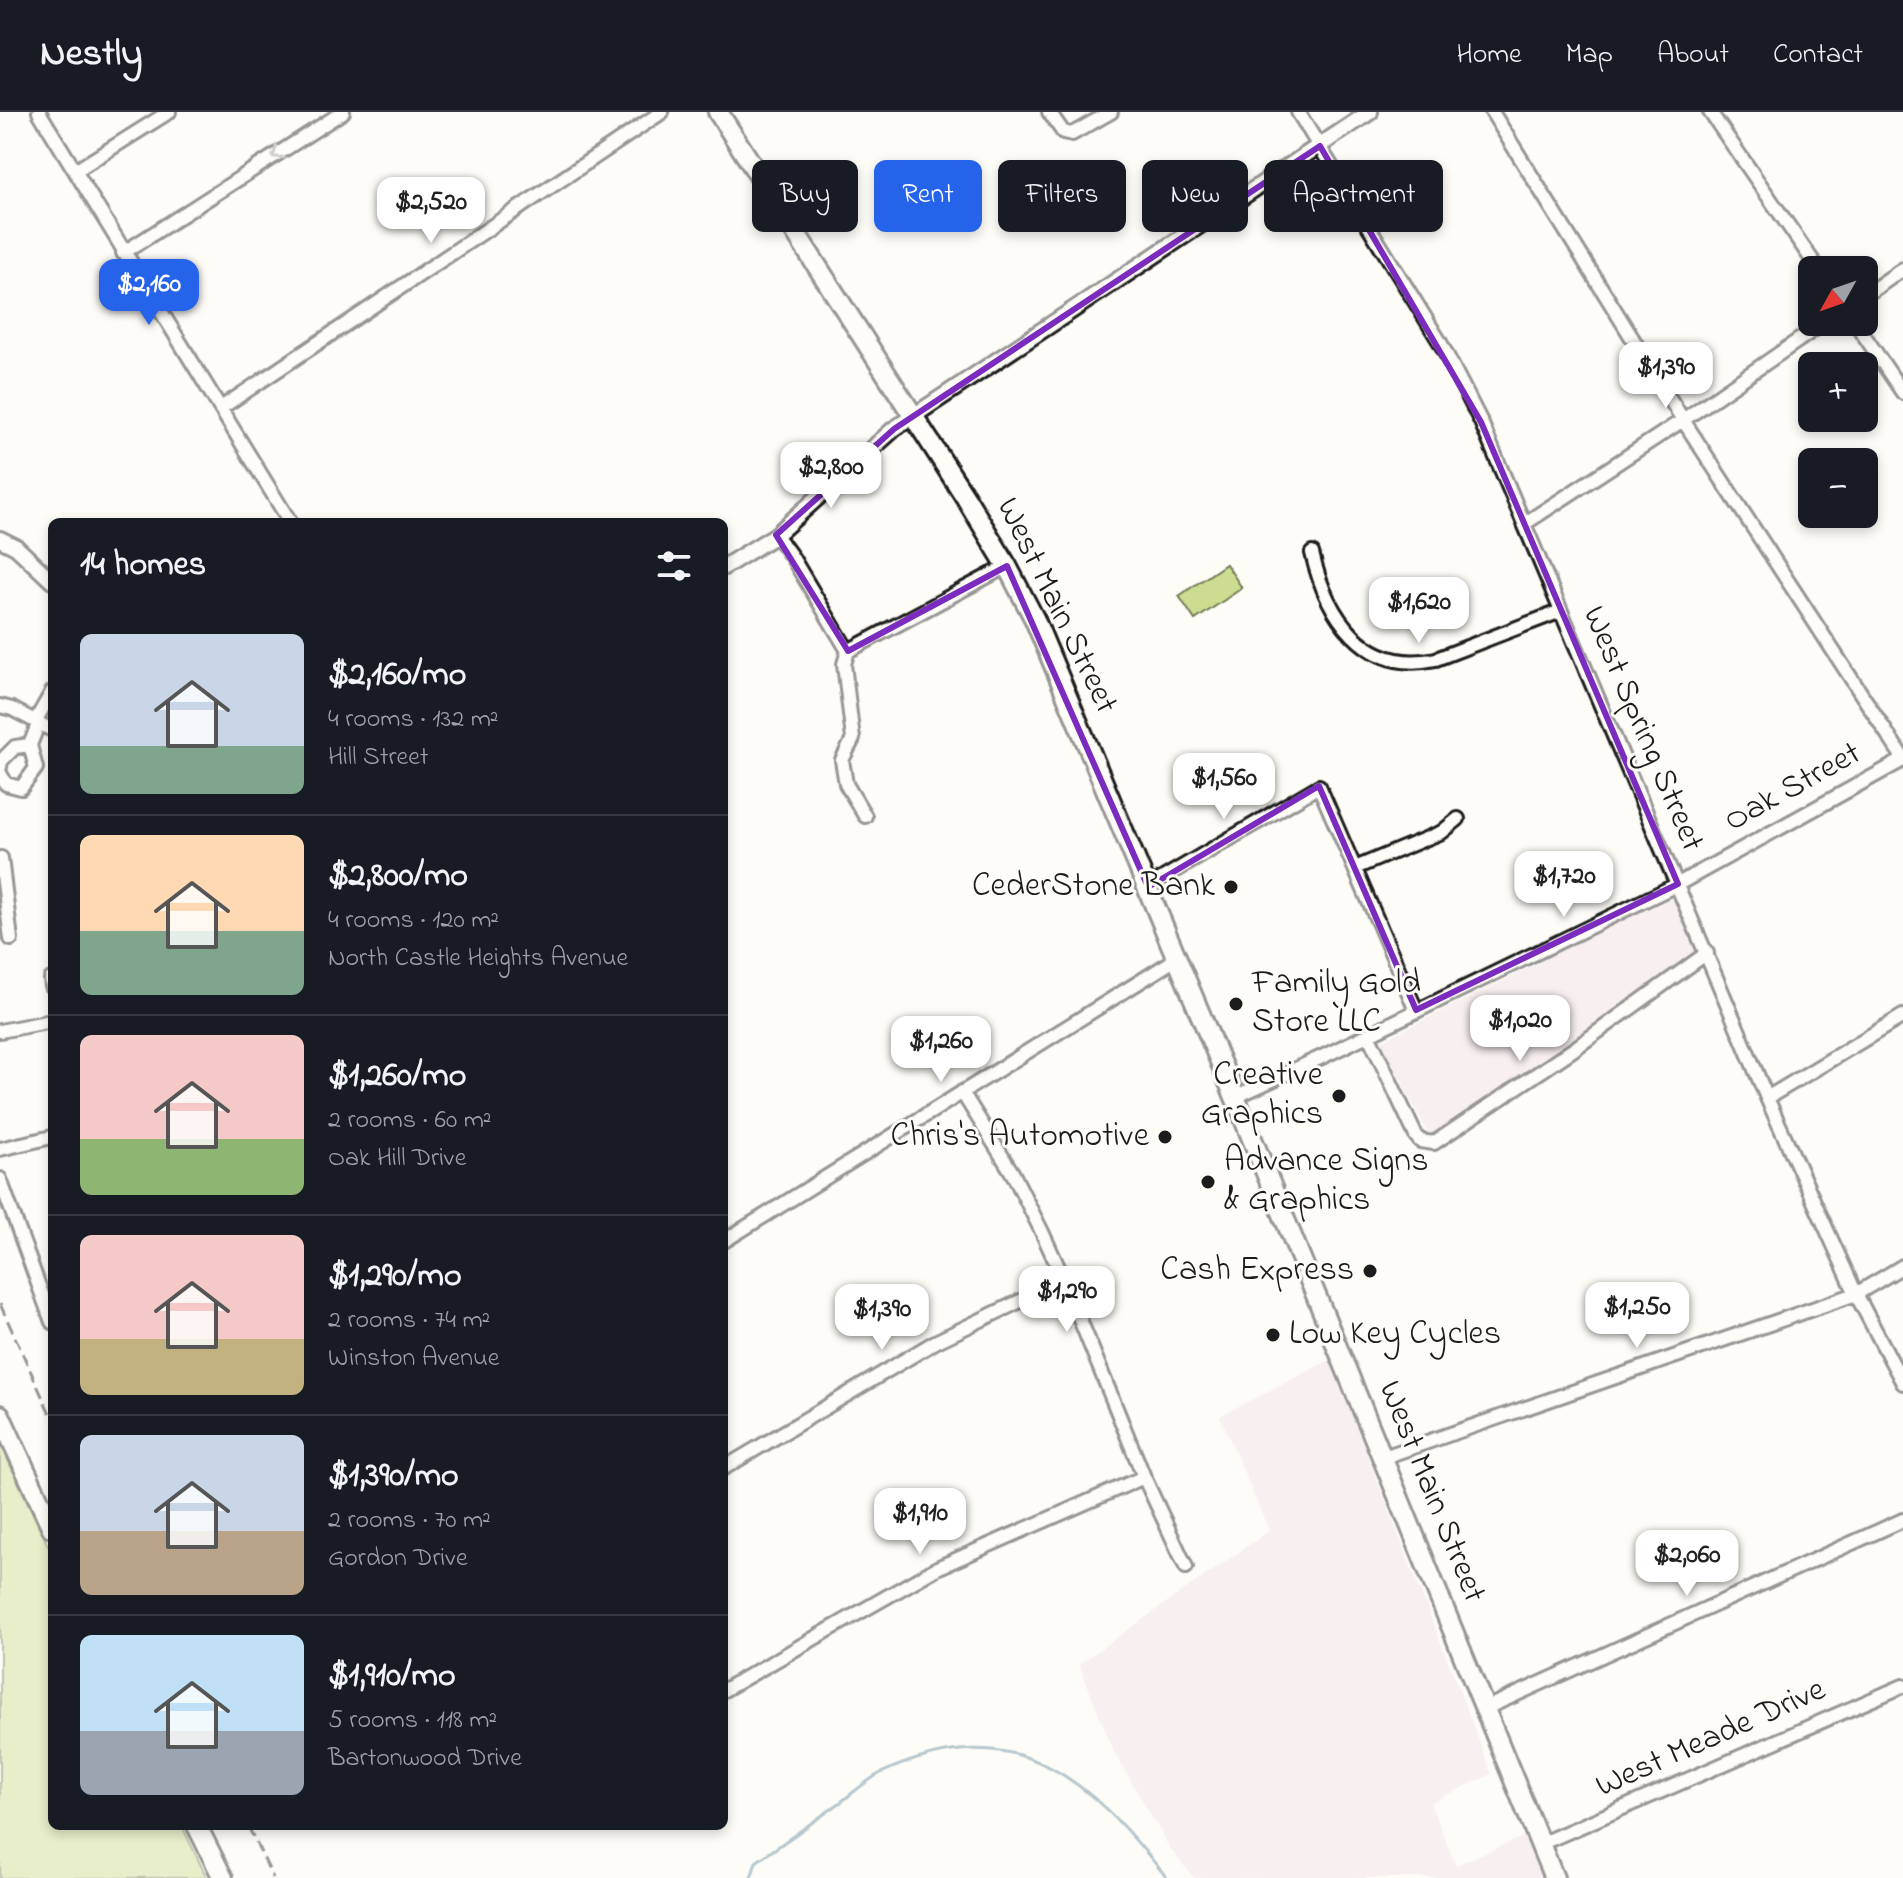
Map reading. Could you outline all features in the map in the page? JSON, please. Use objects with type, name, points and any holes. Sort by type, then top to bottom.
[{"type":"main road","name":"West Main Street","points":[[718,112],[915,416],[1007,566],[1054,662],[1554,1878]]},
{"type":"main road","points":[[0,1415],[48,1519]]},
{"type":"main road","points":[[199,1830],[223,1878]]},
{"type":"street","points":[[39,112],[288,518]]},
{"type":"street","points":[[75,171],[169,112]]},
{"type":"street","points":[[123,253],[343,112]]},
{"type":"street","points":[[221,408],[662,112]]},
{"type":"street","points":[[1049,112],[1063,132],[1072,134],[1111,112]]},
{"type":"street","name":"West Spring Street","points":[[1298,112],[1458,375],[1481,422],[1767,1098],[1856,1294],[1903,1383]]},
{"type":"street","points":[[728,565],[776,535],[870,448],[915,416],[1370,112]]},
{"type":"street","points":[[1492,112],[1683,420],[1903,759]]},
{"type":"street","points":[[1710,112],[1809,256]]},
{"type":"street","points":[[1878,286],[1903,269]]},
{"type":"street","points":[[1524,524],[1805,336]]},
{"type":"street","points":[[1864,336],[1903,393]]},
{"type":"street","points":[[776,535],[848,651]]},
{"type":"street","points":[[0,539],[16,547],[48,577]]},
{"type":"street","points":[[1312,553],[1325,595],[1345,629],[1370,650],[1393,659],[1421,663],[1436,659],[1561,611]]},
{"type":"street","points":[[865,816],[846,784],[842,760],[853,739],[844,664],[848,651],[1007,566]]},
{"type":"street","points":[[0,706],[43,725],[30,745],[36,768],[21,788],[6,784],[0,773]]},
{"type":"street","points":[[0,767],[1,761],[15,747],[30,745]]},
{"type":"street","name":"Oak Street","points":[[1235,1097],[1678,884],[1903,759]]},
{"type":"street","points":[[1148,887],[1319,786],[1416,1010]]},
{"type":"street","points":[[1355,868],[1442,832],[1458,819]]},
{"type":"street","points":[[1,858],[3,908],[11,939]]},
{"type":"street","points":[[1368,1034],[1416,1136],[1420,1141],[1434,1143],[1574,1049],[1707,953]]},
{"type":"street","points":[[728,1238],[1176,959]]},
{"type":"street","points":[[1767,1098],[1903,1016]]},
{"type":"street","points":[[0,1031],[48,1022]]},
{"type":"street","points":[[962,1092],[1013,1174],[1064,1280],[1144,1477],[1186,1567]]},
{"type":"street","points":[[0,1149],[48,1138]]},
{"type":"street","points":[[0,1179],[48,1311]]},
{"type":"street","points":[[1381,1458],[1856,1294],[1903,1266]]},
{"type":"street","points":[[728,1466],[935,1342],[1064,1280]]},
{"type":"street","points":[[728,1688],[937,1568],[1144,1477]]},
{"type":"street","points":[[1486,1708],[1903,1520]]},
{"type":"street","name":"West Meade Drive","points":[[1540,1844],[1903,1686]]},
{"type":"highlighted area","points":[[1320,146],[1481,422],[1678,884],[1416,1010],[1319,786],[1148,887],[1007,566],[848,651],[776,535],[894,429]]},
{"type":"shaded area","points":[[1672,891],[1698,952],[1440,1131],[1428,1133],[1381,1041],[1541,962],[1539,955]]},
{"type":"shaded area","points":[[1330,1360],[1492,1774],[1430,1803],[1456,1865],[1525,1836],[1540,1878],[1194,1878],[1170,1848],[1114,1752],[1079,1664],[1269,1531],[1220,1416]]},
{"type":"green space","points":[[1226,564],[1242,588],[1195,620],[1179,596]]},
{"type":"green space","points":[[0,1443],[48,1545],[48,1830],[184,1830],[207,1878],[0,1878]]},
{"type":"waterway","points":[[751,1878],[756,1862],[881,1773],[928,1756],[971,1749],[1009,1753],[1044,1764],[1076,1784],[1107,1810],[1167,1878]]},
{"type":"railway","points":[[0,1304],[48,1409]]},
{"type":"railway","points":[[250,1830],[273,1878]]},
{"type":"place","name":"CederStone Bank","points":[[1231,887]]},
{"type":"place","name":"Family Gold Store LLC","points":[[1236,1004]]},
{"type":"place","name":"Creative Graphics","points":[[1339,1096]]},
{"type":"place","name":"Chris's Automotive","points":[[1165,1137]]},
{"type":"place","name":"Advance Signs & Graphics","points":[[1208,1182]]},
{"type":"place","name":"Cash Express","points":[[1370,1271]]},
{"type":"place","name":"Low Key Cycles","points":[[1273,1335]]}]
